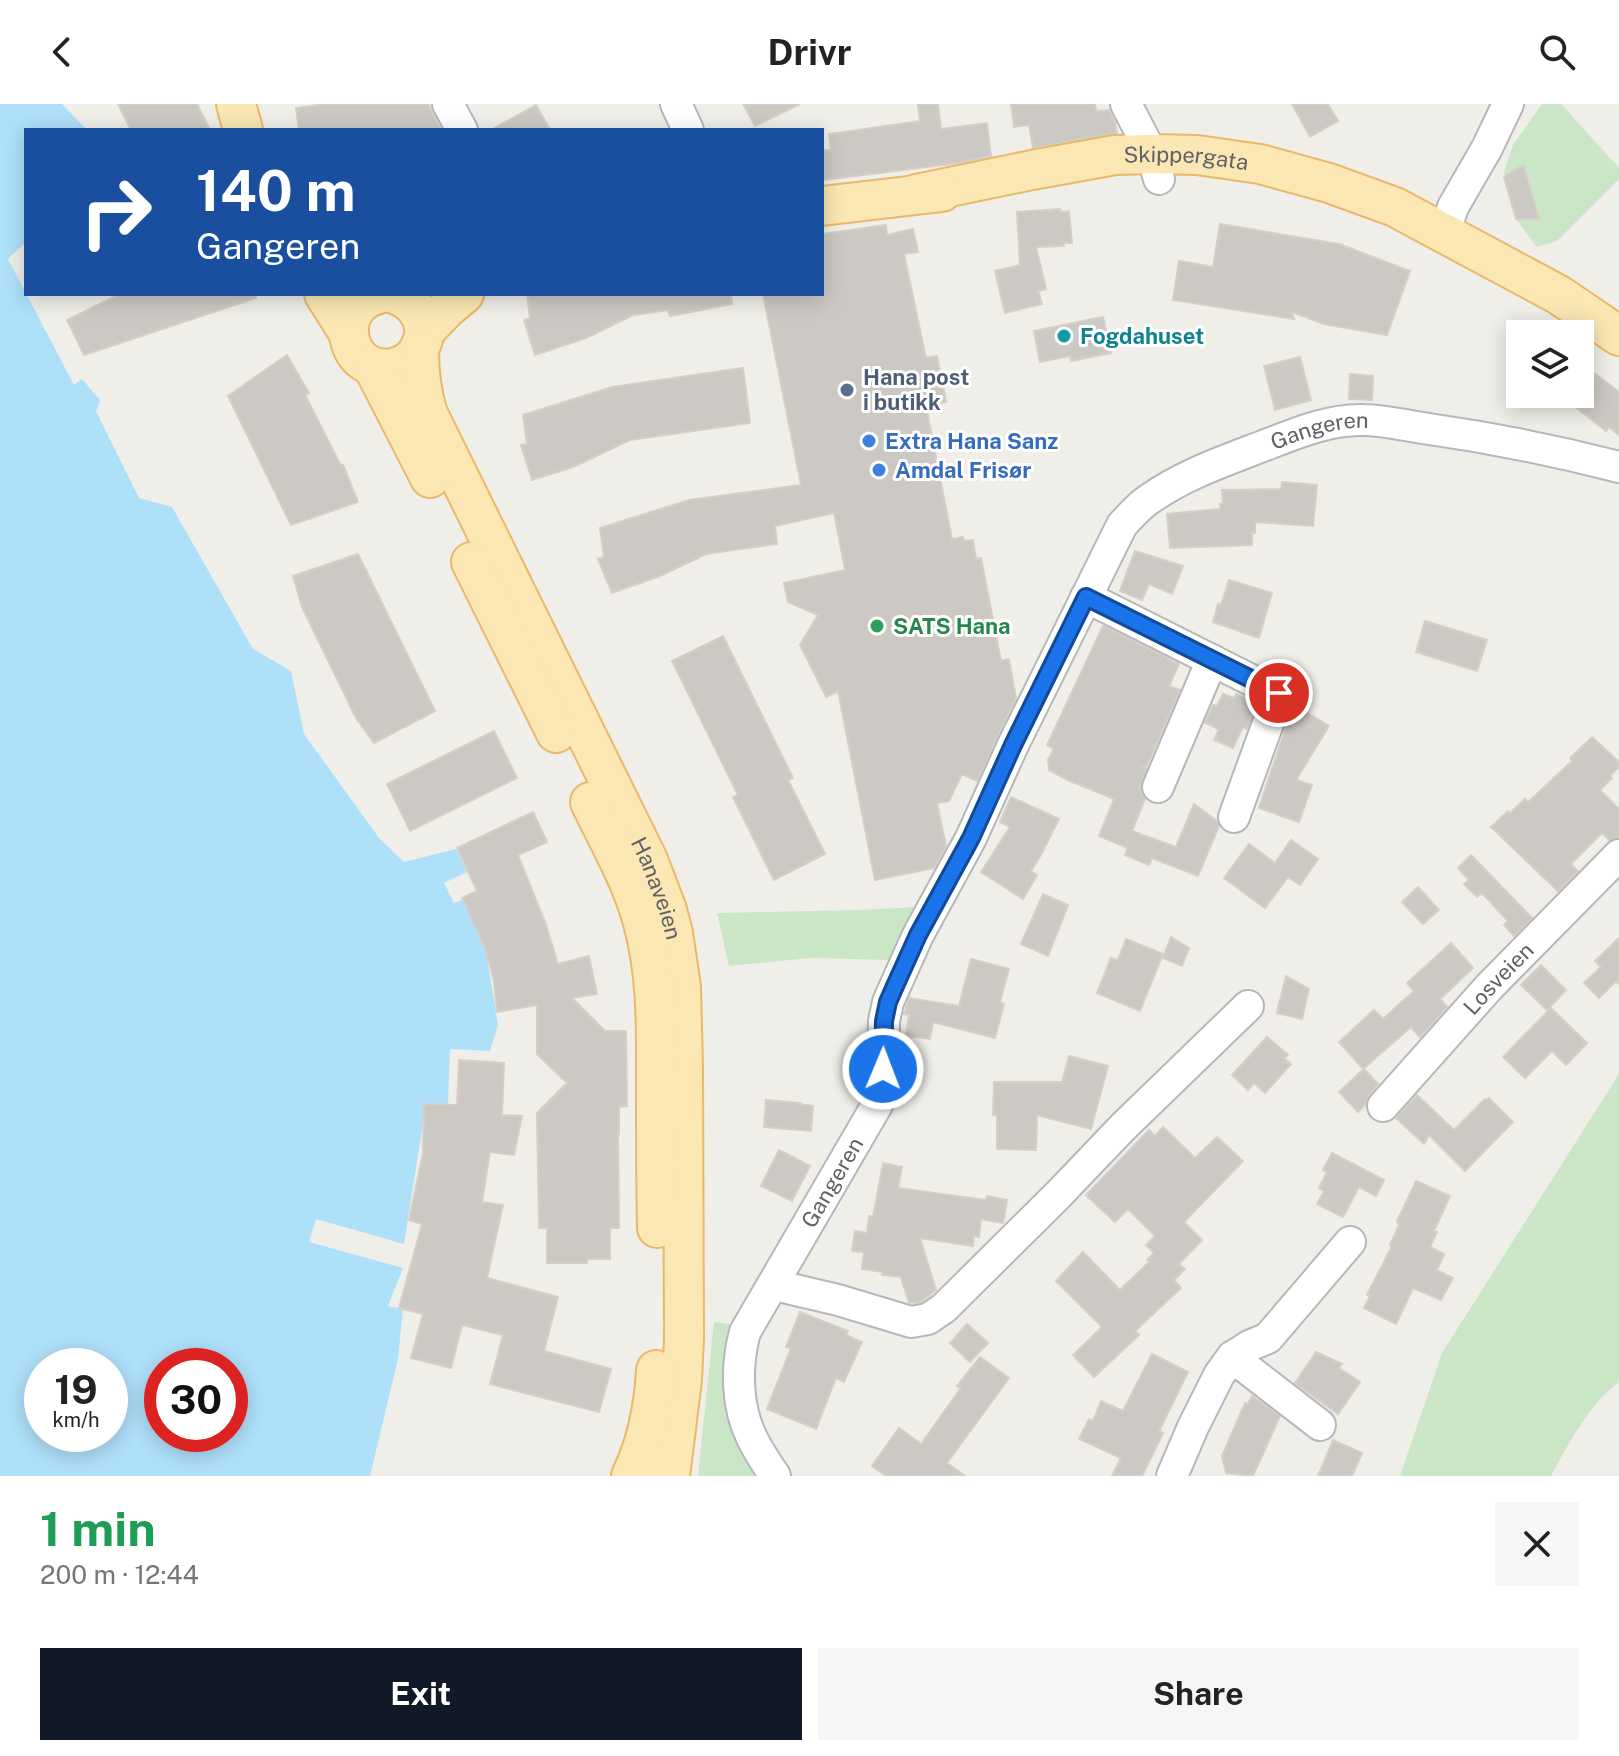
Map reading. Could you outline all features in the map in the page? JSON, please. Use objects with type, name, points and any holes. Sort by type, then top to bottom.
[{"type":"main road","points":[[236,104],[242,128]]},
{"type":"main road","points":[[255,104],[259,128]]},
{"type":"main road","name":"Skippergata","points":[[824,206],[916,194],[1116,179],[1197,155],[1260,164],[1395,207],[1559,295],[1619,336]]},
{"type":"main road","points":[[325,296],[348,332],[358,357],[373,367],[386,369],[399,367],[411,360],[446,309],[462,296]]},
{"type":"main road","points":[[348,332],[354,310],[374,296]]},
{"type":"main road","points":[[385,296],[411,303],[419,311],[423,321],[422,341]]},
{"type":"main road","name":"Hanaveien","points":[[422,341],[419,377],[428,414],[648,860],[673,933],[682,1017],[684,1338],[670,1476]]},
{"type":"main road","name":"Hanaveien","points":[[373,367],[417,450],[623,871],[644,928],[651,961],[656,1022],[657,1339],[651,1415],[631,1476]]},
{"type":"street","points":[[448,104],[461,128]]},
{"type":"street","points":[[676,104],[687,128]]},
{"type":"street","points":[[1126,104],[1155,166]]},
{"type":"street","points":[[1444,234],[1453,207],[1508,104]]},
{"type":"street","name":"Gangeren","points":[[775,1476],[744,1420],[740,1367],[745,1332],[877,1105],[882,1087],[884,1021],[888,1002],[918,935],[971,838],[1013,745],[1122,525],[1148,500],[1183,479],[1287,436],[1332,423],[1362,420],[1474,436],[1619,467]]},
{"type":"street","points":[[1086,597],[1284,696],[1234,817]]},
{"type":"street","points":[[1158,787],[1212,660]]},
{"type":"street","name":"Losveien","points":[[1383,1106],[1489,987],[1619,855]]},
{"type":"street","points":[[774,1285],[911,1322],[928,1319],[954,1299],[1123,1127],[1248,1006]]},
{"type":"street","points":[[1172,1476],[1219,1375],[1232,1357],[1268,1338],[1350,1242]]},
{"type":"street","points":[[1232,1357],[1320,1425]]},
{"type":"green space","points":[[1542,104],[1561,104],[1619,168],[1619,179],[1557,241],[1537,247],[1516,219],[1504,172],[1513,145]]},
{"type":"green space","points":[[918,907],[892,960],[811,958],[729,966],[717,913],[860,910]]},
{"type":"green space","points":[[1619,1074],[1619,1382],[1589,1413],[1551,1476],[1400,1476],[1442,1353]]},
{"type":"green space","points":[[714,1322],[738,1325],[764,1476],[698,1476]]},
{"type":"water","points":[[0,104],[62,104],[85,128],[24,128],[24,244],[8,259],[24,290],[24,296],[27,296],[74,385],[82,379],[100,400],[96,411],[139,498],[172,507],[253,649],[291,671],[304,734],[379,838],[404,862],[456,849],[467,872],[444,883],[454,903],[465,899],[486,951],[498,1025],[490,1051],[450,1049],[448,1105],[426,1105],[404,1244],[316,1219],[309,1242],[403,1268],[388,1306],[403,1309],[398,1359],[370,1476],[0,1476]]},
{"type":"building","points":[[118,104],[197,104],[209,128],[130,128]]},
{"type":"building","points":[[326,104],[428,104],[440,128],[299,128],[296,108]]},
{"type":"building","points":[[743,104],[800,104],[755,126]]},
{"type":"building","points":[[918,104],[938,104],[941,129],[987,123],[991,156],[959,163],[824,180],[824,150],[831,150],[829,134],[920,121]]},
{"type":"building","points":[[1011,104],[1095,104],[1096,111],[1109,110],[1117,133],[1033,148],[1029,125],[1014,127]]},
{"type":"building","points":[[1292,104],[1328,104],[1338,121],[1310,137]]},
{"type":"building","points":[[536,105],[549,128],[495,128]]},
{"type":"building","points":[[1523,165],[1539,219],[1516,219],[1504,177]]},
{"type":"building","points":[[1060,209],[1061,212],[1069,211],[1072,243],[1036,247],[1046,289],[1038,291],[1042,304],[1005,313],[995,271],[1020,265],[1017,212]]},
{"type":"building","points":[[1220,224],[1339,244],[1410,271],[1387,335],[1324,324],[1292,312],[1294,319],[1173,300],[1179,261],[1213,267]]},
{"type":"building","points":[[886,225],[887,235],[913,229],[918,252],[904,254],[926,358],[937,356],[946,402],[926,406],[952,539],[963,537],[964,541],[973,540],[976,559],[981,558],[1001,661],[1009,659],[1016,698],[977,781],[962,774],[949,801],[937,803],[946,846],[934,868],[875,880],[838,691],[826,697],[800,645],[818,615],[788,602],[784,583],[845,570],[834,513],[775,526],[777,544],[706,554],[660,576],[612,593],[598,559],[604,557],[600,528],[689,500],[801,485],[763,296],[824,296],[824,234]]},
{"type":"building","points":[[116,296],[256,298],[84,355],[67,320]]},
{"type":"building","points":[[527,296],[731,296],[732,304],[670,316],[668,310],[633,315],[586,338],[535,355],[524,320],[530,318]]},
{"type":"building","points":[[1103,317],[1111,353],[1071,361],[1070,356],[1040,362],[1034,331]]},
{"type":"building","points":[[287,355],[309,393],[305,395],[343,465],[358,502],[291,525],[228,396]]},
{"type":"building","points":[[1300,357],[1311,400],[1275,410],[1264,366]]},
{"type":"building","points":[[743,368],[750,423],[630,440],[573,467],[532,480],[521,445],[527,444],[523,415],[612,387]]},
{"type":"building","points":[[1594,373],[1619,392],[1619,435],[1609,427],[1606,431],[1577,408],[1594,408]]},
{"type":"building","points":[[1350,374],[1373,376],[1372,400],[1349,399]]},
{"type":"building","points":[[1282,482],[1317,485],[1313,526],[1255,522],[1252,545],[1170,548],[1167,514],[1220,509],[1222,490],[1281,489]]},
{"type":"building","points":[[1135,551],[1183,566],[1172,594],[1149,584],[1142,600],[1120,591]]},
{"type":"building","points":[[358,554],[435,711],[374,743],[356,718],[302,607],[293,576]]},
{"type":"building","points":[[1229,580],[1272,593],[1259,638],[1213,622]]},
{"type":"building","points":[[1425,621],[1487,640],[1477,671],[1416,652]]},
{"type":"building","points":[[1103,626],[1179,664],[1169,686],[1180,690],[1146,768],[1141,767],[1146,770],[1140,788],[1145,799],[1132,831],[1176,847],[1194,804],[1217,821],[1219,826],[1198,876],[1152,858],[1149,865],[1125,855],[1128,848],[1099,836],[1114,799],[1049,770],[1048,760],[1054,749],[1047,745]]},
{"type":"building","points":[[723,636],[793,778],[788,780],[825,854],[774,880],[733,797],[738,795],[672,661]]},
{"type":"building","points":[[1223,694],[1234,698],[1236,694],[1256,703],[1247,729],[1243,727],[1233,748],[1214,740],[1219,729],[1205,723],[1213,705],[1217,706]]},
{"type":"building","points":[[1303,710],[1329,726],[1296,780],[1312,785],[1299,822],[1259,808],[1289,718]]},
{"type":"building","points":[[494,731],[517,778],[410,831],[387,784]]},
{"type":"building","points":[[1592,737],[1619,762],[1619,767],[1610,776],[1612,778],[1600,790],[1619,809],[1619,838],[1609,840],[1602,833],[1571,864],[1578,871],[1558,891],[1491,827],[1525,799],[1528,802],[1572,761],[1570,758]]},
{"type":"building","points":[[1011,797],[1059,819],[1031,871],[1037,875],[1023,899],[981,872],[1010,827],[1000,822]]},
{"type":"building","points":[[533,812],[547,842],[518,855],[558,964],[589,956],[597,994],[572,998],[605,1031],[626,1031],[627,1106],[619,1107],[618,1134],[619,1228],[610,1228],[610,1259],[587,1259],[587,1263],[547,1263],[547,1228],[539,1228],[537,1113],[567,1083],[537,1054],[537,1005],[497,1012],[494,981],[484,945],[462,898],[477,891],[457,848]]},
{"type":"building","points":[[1291,840],[1318,859],[1300,885],[1288,877],[1265,908],[1224,878],[1249,844],[1275,863]]},
{"type":"building","points":[[1471,855],[1532,918],[1514,936],[1504,925],[1508,921],[1482,893],[1477,897],[1464,884],[1469,880],[1458,868]]},
{"type":"building","points":[[1418,887],[1439,910],[1423,924],[1402,902]]},
{"type":"building","points":[[1043,894],[1068,905],[1048,956],[1021,944]]},
{"type":"building","points":[[1171,937],[1189,948],[1182,966],[1163,958]]},
{"type":"building","points":[[1619,938],[1619,984],[1616,981],[1599,998],[1584,983],[1601,967],[1595,961]]},
{"type":"building","points":[[1126,939],[1163,954],[1140,1011],[1097,993],[1111,958],[1118,960]]},
{"type":"building","points":[[1451,943],[1473,968],[1440,999],[1447,1007],[1420,1037],[1411,1027],[1363,1069],[1339,1042],[1374,1010],[1383,1019],[1414,991],[1407,983]]},
{"type":"building","points":[[971,959],[1009,969],[995,1038],[933,1022],[930,1039],[906,1036],[909,1015],[904,1014],[909,998],[959,1006]]},
{"type":"building","points":[[1541,965],[1566,990],[1547,1010],[1521,985]]},
{"type":"building","points":[[1286,976],[1309,989],[1302,1019],[1277,1013]]},
{"type":"building","points":[[1551,1008],[1587,1043],[1566,1065],[1552,1051],[1525,1078],[1503,1057]]},
{"type":"building","points":[[1267,1037],[1288,1055],[1284,1058],[1291,1064],[1265,1093],[1254,1083],[1248,1090],[1232,1075]]},
{"type":"building","points":[[1069,1056],[1108,1066],[1091,1129],[1037,1115],[1036,1150],[997,1149],[997,1115],[993,1115],[994,1082],[1062,1082]]},
{"type":"building","points":[[459,1060],[504,1063],[502,1115],[522,1116],[514,1155],[490,1152],[482,1202],[503,1205],[487,1278],[558,1297],[544,1351],[611,1369],[599,1412],[490,1384],[503,1335],[462,1325],[451,1368],[411,1358],[423,1314],[399,1308],[422,1224],[409,1220],[423,1153],[424,1104],[457,1105]]},
{"type":"building","points":[[1364,1069],[1378,1084],[1358,1112],[1339,1092]]},
{"type":"building","points":[[1417,1095],[1454,1130],[1489,1098],[1513,1122],[1465,1171],[1429,1135],[1424,1144],[1396,1118]]},
{"type":"building","points":[[766,1100],[813,1106],[811,1131],[764,1127]]},
{"type":"building","points":[[1163,1127],[1195,1158],[1217,1137],[1243,1161],[1184,1222],[1202,1240],[1179,1264],[1185,1269],[1174,1280],[1181,1288],[1135,1331],[1139,1335],[1094,1377],[1073,1355],[1102,1327],[1056,1281],[1083,1252],[1120,1290],[1149,1262],[1147,1260],[1154,1253],[1146,1245],[1155,1236],[1128,1209],[1115,1222],[1086,1195],[1149,1130],[1155,1136]]},
{"type":"building","points":[[779,1150],[810,1166],[792,1201],[761,1186]]},
{"type":"building","points":[[1332,1153],[1384,1180],[1376,1196],[1359,1187],[1343,1217],[1317,1204],[1324,1191],[1319,1188],[1327,1172],[1323,1170]]},
{"type":"building","points":[[883,1163],[902,1167],[898,1188],[1007,1200],[1003,1223],[981,1219],[979,1237],[974,1236],[973,1246],[920,1238],[936,1290],[921,1302],[909,1303],[901,1277],[862,1269],[864,1252],[852,1251],[855,1231],[867,1233],[869,1216],[873,1217]]},
{"type":"building","points":[[1416,1181],[1450,1196],[1430,1247],[1444,1254],[1437,1270],[1453,1278],[1441,1300],[1413,1288],[1396,1324],[1364,1308],[1370,1296],[1367,1295],[1392,1246],[1399,1225],[1397,1221]]},
{"type":"building","points":[[800,1312],[848,1331],[846,1335],[862,1342],[844,1382],[836,1378],[816,1429],[767,1409],[791,1348],[786,1347]]},
{"type":"building","points":[[967,1324],[988,1343],[970,1362],[950,1343]]},
{"type":"building","points":[[1316,1352],[1342,1364],[1339,1368],[1360,1382],[1338,1414],[1295,1383]]},
{"type":"building","points":[[1152,1354],[1188,1372],[1159,1431],[1163,1433],[1142,1476],[1112,1476],[1121,1458],[1079,1439],[1089,1419],[1093,1421],[1101,1401],[1123,1411]]},
{"type":"building","points":[[980,1357],[1009,1378],[947,1463],[965,1476],[886,1476],[872,1466],[899,1428],[921,1444],[961,1388],[957,1386]]},
{"type":"building","points":[[1252,1396],[1280,1416],[1253,1476],[1226,1473],[1222,1456],[1245,1403],[1248,1404]]},
{"type":"building","points":[[1333,1440],[1362,1453],[1352,1476],[1318,1476]]},
{"type":"place","name":"Fogdahuset","points":[[1064,336]]},
{"type":"place","name":"Hana post i butikk","points":[[847,390]]},
{"type":"place","name":"Extra Hana Sanz","points":[[869,441]]},
{"type":"place","name":"Amdal Frisør","points":[[879,470]]},
{"type":"place","name":"SATS Hana","points":[[877,626]]},
{"type":"route","points":[[883,1069],[884,1021],[888,1002],[918,935],[971,838],[1086,597],[1279,693]]}]
